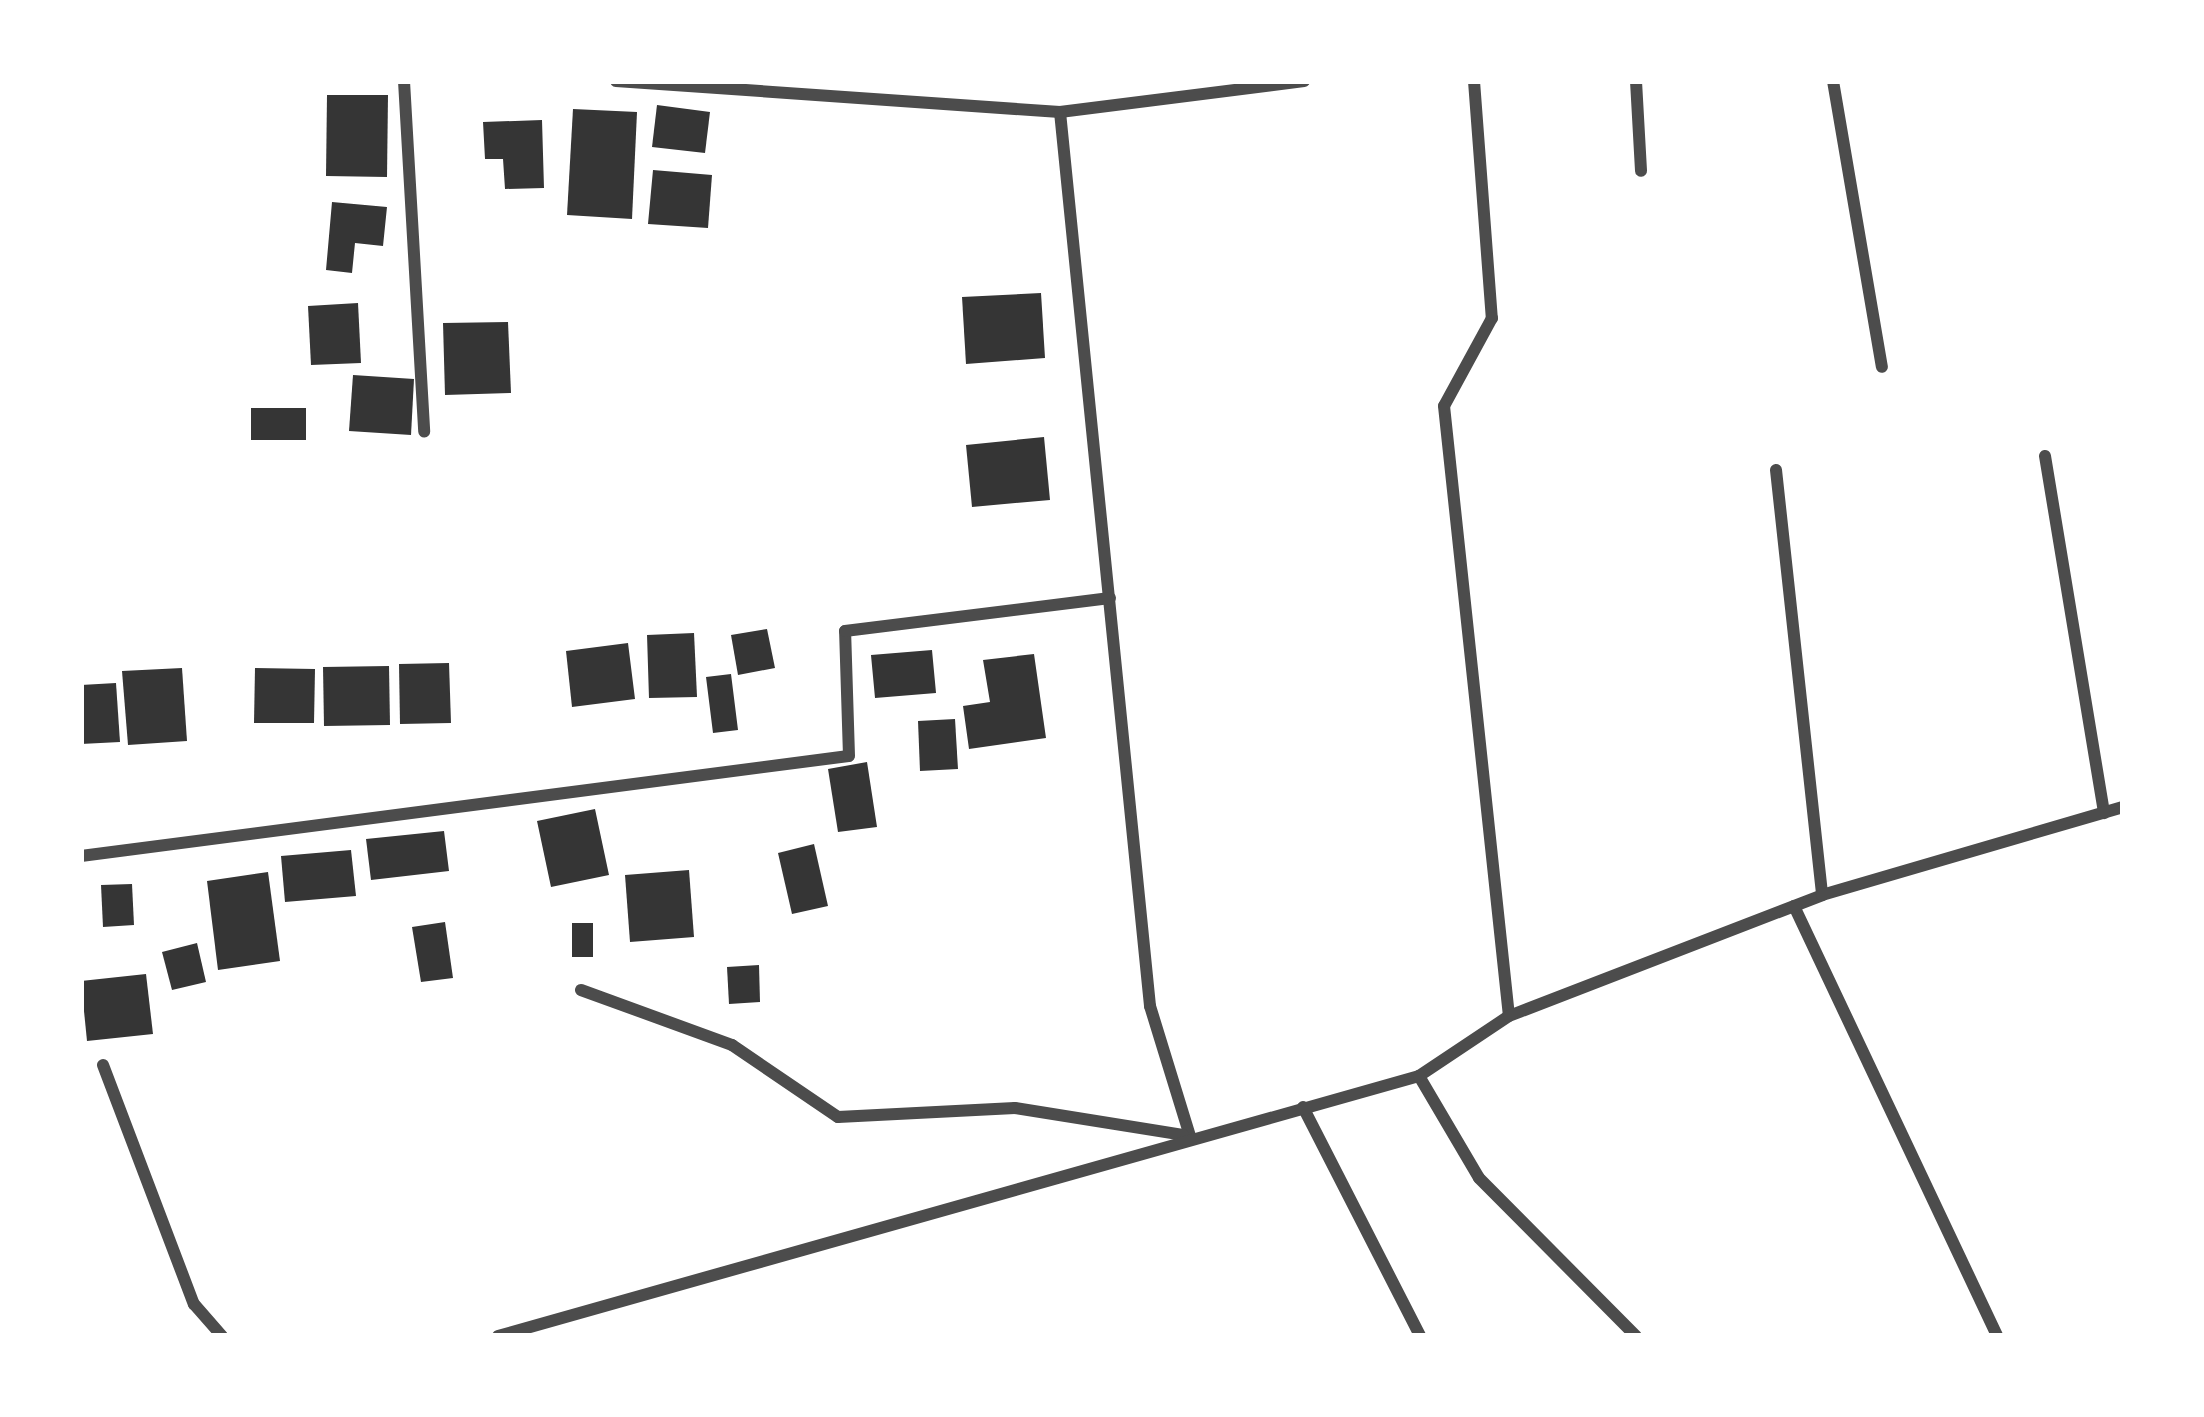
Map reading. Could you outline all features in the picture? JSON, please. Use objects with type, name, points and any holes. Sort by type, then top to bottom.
[{"type":"street","points":[[404,81],[424,431]]},
{"type":"street","points":[[616,81],[772,88],[1060,112],[1304,81]]},
{"type":"street","points":[[1162,81],[1162,97]]},
{"type":"street","points":[[1474,81],[1492,318],[1444,406],[1509,1016]]},
{"type":"street","points":[[1636,81],[1641,171]]},
{"type":"street","points":[[1833,81],[1882,367]]},
{"type":"street","points":[[1060,112],[1150,1006],[1190,1136]]},
{"type":"street","points":[[2045,456],[2104,813]]},
{"type":"street","points":[[1776,470],[1822,895]]},
{"type":"street","points":[[81,856],[849,756],[845,632],[1110,598]]},
{"type":"street","points":[[498,1336],[1190,1136],[1419,1076],[1509,1016],[1822,895],[2123,807]]},
{"type":"street","points":[[1794,906],[1997,1336]]},
{"type":"street","points":[[581,990],[732,1045],[838,1117],[1015,1108],[1190,1136]]},
{"type":"street","points":[[104,1065],[194,1304],[222,1336]]},
{"type":"street","points":[[1419,1076],[1478,1178],[1636,1336]]},
{"type":"street","points":[[1303,1107],[1420,1336]]},
{"type":"building","points":[[327,95],[388,95],[387,177],[326,176]]},
{"type":"building","points":[[657,105],[710,112],[705,153],[652,147]]},
{"type":"building","points":[[573,109],[637,112],[632,219],[567,215]]},
{"type":"building","points":[[542,120],[544,188],[505,189],[503,159],[485,159],[483,122]]},
{"type":"building","points":[[653,170],[712,175],[708,228],[648,224]]},
{"type":"building","points":[[332,202],[387,207],[383,246],[355,243],[352,273],[326,270]]},
{"type":"building","points":[[1041,293],[1045,358],[966,364],[962,297]]},
{"type":"building","points":[[358,303],[361,363],[311,365],[308,306]]},
{"type":"building","points":[[508,322],[511,393],[445,395],[443,323]]},
{"type":"building","points":[[353,375],[414,379],[411,435],[349,431]]},
{"type":"building","points":[[251,408],[306,408],[306,440],[251,440]]},
{"type":"building","points":[[1044,437],[1050,500],[972,507],[966,445]]},
{"type":"building","points":[[767,629],[775,668],[738,675],[731,635]]},
{"type":"building","points":[[694,633],[697,697],[649,698],[647,635]]},
{"type":"building","points":[[628,643],[635,699],[572,707],[566,651]]},
{"type":"building","points":[[932,650],[936,693],[875,698],[871,655]]},
{"type":"building","points":[[1034,654],[1046,738],[969,749],[963,706],[990,702],[983,660]]},
{"type":"building","points":[[449,663],[451,723],[400,724],[399,664]]},
{"type":"building","points":[[389,666],[390,725],[324,726],[323,667]]},
{"type":"building","points":[[182,668],[187,741],[128,745],[122,671]]},
{"type":"building","points":[[255,668],[315,669],[314,723],[254,723]]},
{"type":"building","points":[[731,674],[738,730],[713,733],[706,677]]},
{"type":"building","points":[[116,683],[120,742],[81,744],[81,685]]},
{"type":"building","points":[[955,719],[958,769],[920,771],[918,721]]},
{"type":"building","points":[[867,762],[877,827],[838,832],[828,769]]},
{"type":"building","points":[[595,809],[609,875],[551,887],[537,821]]},
{"type":"building","points":[[444,831],[449,871],[371,880],[366,839]]},
{"type":"building","points":[[814,844],[828,906],[792,914],[778,853]]},
{"type":"building","points":[[351,850],[356,896],[285,902],[281,856]]},
{"type":"building","points":[[689,870],[694,937],[630,942],[625,875]]},
{"type":"building","points":[[268,872],[280,961],[218,970],[207,881]]},
{"type":"building","points":[[132,884],[134,925],[103,927],[101,885]]},
{"type":"building","points":[[445,922],[453,978],[421,982],[412,927]]},
{"type":"building","points":[[572,923],[593,923],[593,957],[572,957]]},
{"type":"building","points":[[197,943],[206,982],[172,990],[162,952]]},
{"type":"building","points":[[759,965],[760,1002],[729,1004],[727,967]]},
{"type":"building","points":[[146,974],[153,1034],[87,1041],[81,981]]}]
